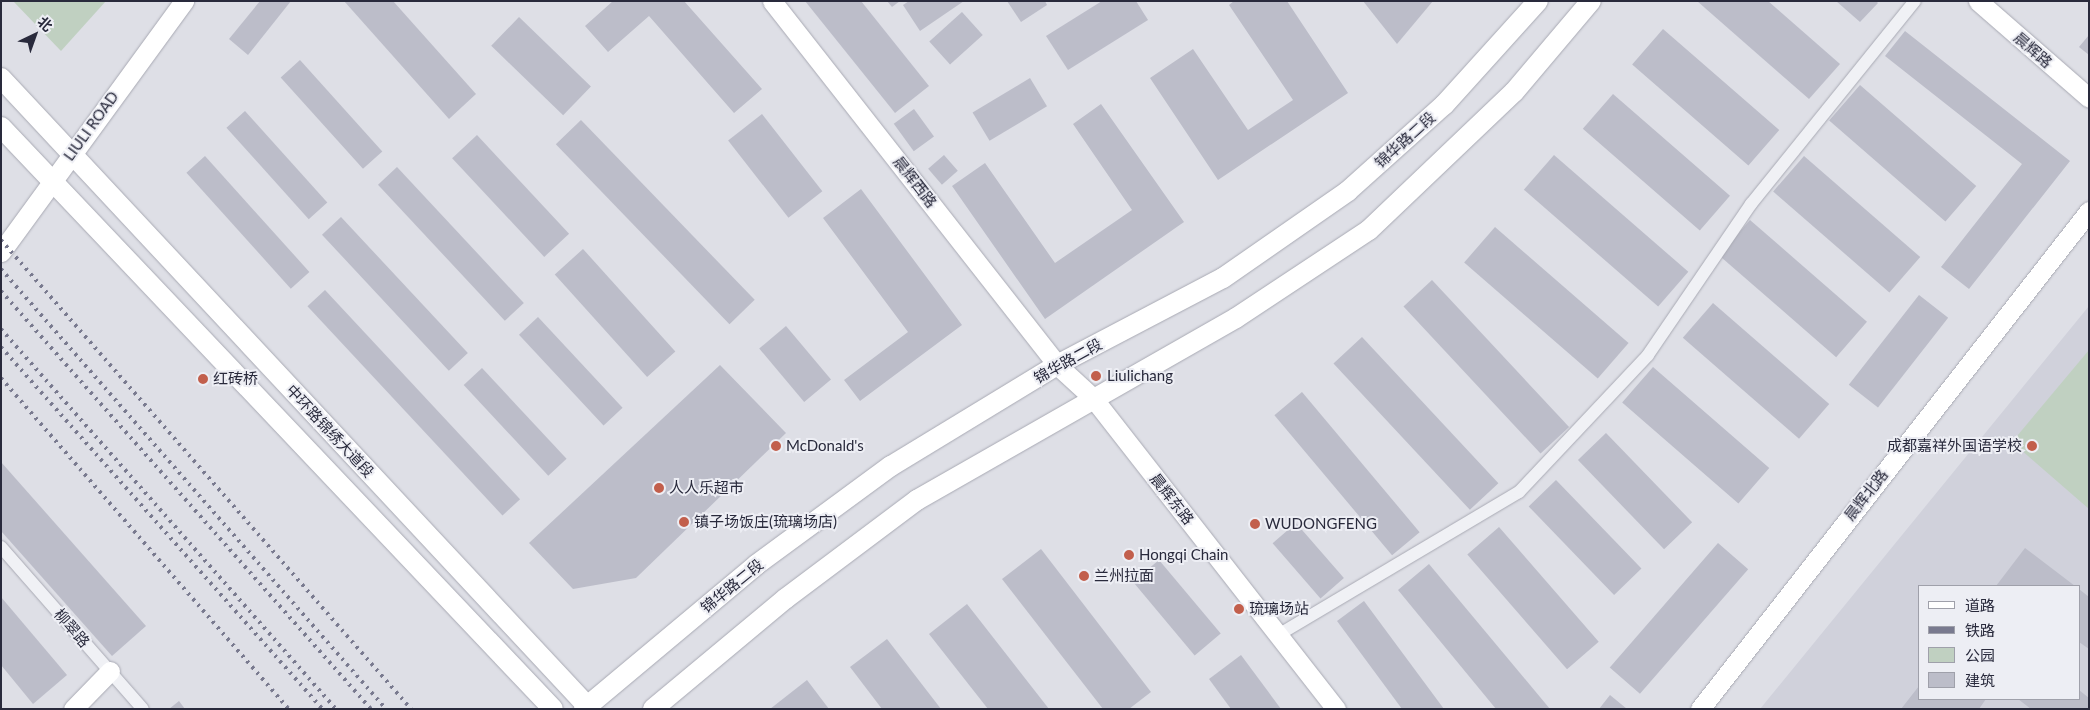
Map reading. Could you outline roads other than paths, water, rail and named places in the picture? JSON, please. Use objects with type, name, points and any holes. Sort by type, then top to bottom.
[{"type":"main road","name":"锦华路二段","points":[[587,708],[756,565],[891,466],[1057,365],[1222,278],[1348,191],[1444,106],[1538,1]]},
{"type":"main road","points":[[653,709],[784,599],[917,500],[1236,318],[1369,230],[1514,92],[1591,1]]},
{"type":"main road","name":"中环路锦绣大道段","points":[[1,78],[587,708]]},
{"type":"main road","name":"中环路锦绣大道段","points":[[1,127],[50,182],[553,709]]},
{"type":"street","name":"LIULI ROAD","points":[[1,252],[70,154],[184,1]]},
{"type":"street","name":"晨辉西路","points":[[772,1],[1057,365]]},
{"type":"street","points":[[1278,635],[1519,492],[1648,355],[1751,204],[1915,1]]},
{"type":"street","name":"晨辉路","points":[[1978,1],[2089,98]]},
{"type":"street","name":"晨辉北路","points":[[1700,709],[2089,211]]},
{"type":"street","name":"晨辉东路","points":[[1057,365],[1093,398],[1336,709]]},
{"type":"street","name":"柳翠路","points":[[1,547],[144,709]]},
{"type":"street","points":[[73,709],[110,671]]},
{"type":"railway","points":[[1,240],[411,709]]},
{"type":"railway","points":[[1,269],[386,709]]},
{"type":"railway","points":[[1,291],[371,709]]},
{"type":"railway","points":[[1,329],[336,709]]},
{"type":"railway","points":[[1,347],[322,709]]},
{"type":"railway","points":[[1,378],[289,709]]},
{"type":"place","name":"Liulichang","points":[[1096,376]]},
{"type":"place","name":"红砖桥","points":[[203,379]]},
{"type":"place","name":"McDonald's","points":[[776,446]]},
{"type":"place","name":"成都嘉祥外国语学校","points":[[2032,446]]},
{"type":"place","name":"人人乐超市","points":[[659,488]]},
{"type":"place","name":"镇子场饭庄(琉璃场店)","points":[[684,522]]},
{"type":"place","name":"WUDONGFENG","points":[[1255,524]]},
{"type":"place","name":"Hongqi Chain","points":[[1129,555]]},
{"type":"place","name":"兰州拉面","points":[[1084,576]]},
{"type":"place","name":"琉璃场站","points":[[1239,609]]}]
